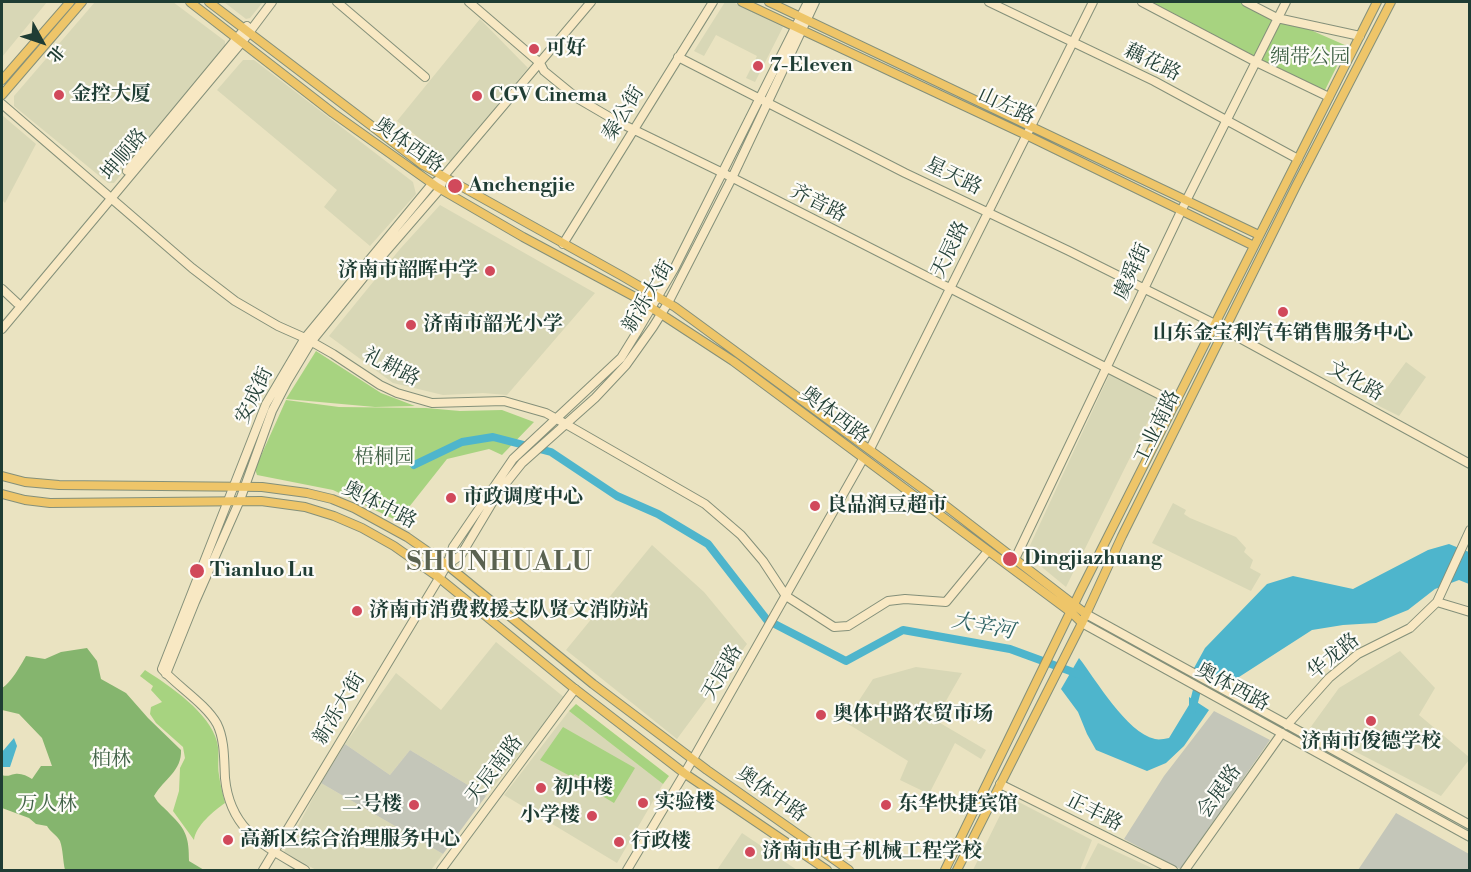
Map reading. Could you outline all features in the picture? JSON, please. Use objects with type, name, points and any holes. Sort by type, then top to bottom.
[{"type":"main road","points":[[2,81],[70,2]]},
{"type":"main road","points":[[2,95],[82,2]]},
{"type":"main road","name":"奥体西路","points":[[190,2],[333,113],[436,186],[522,237],[635,297],[733,361],[988,551],[1073,609],[1086,614]]},
{"type":"main road","name":"奥体西路","points":[[209,2],[405,152],[443,177],[668,303],[870,449],[1015,559],[1073,609],[1082,624]]},
{"type":"main road","name":"山左路","points":[[742,2],[1026,135],[1254,246]]},
{"type":"main road","name":"山左路","points":[[769,2],[1259,235]]},
{"type":"main road","name":"工业南路","points":[[945,870],[1259,235],[1377,2]]},
{"type":"main road","name":"工业南路","points":[[957,870],[1082,624],[1122,536],[1390,2]]},
{"type":"main road","name":"奥体中路","points":[[2,476],[25,483],[59,485],[273,488],[332,498],[374,518],[447,565],[593,684],[693,759],[849,870]]},
{"type":"main road","name":"奥体中路","points":[[2,494],[51,503],[240,500],[305,507],[362,528],[394,546],[438,577],[575,690],[684,773],[827,870]]},
{"type":"street","name":"坤顺路","points":[[247,30],[267,2]]},
{"type":"street","name":"坤顺路","points":[[2,321],[272,2]]},
{"type":"street","points":[[337,2],[425,77]]},
{"type":"street","name":"齐音路","points":[[469,2],[577,98],[633,129],[1176,403]]},
{"type":"street","name":"安成街","points":[[164,671],[266,404],[308,340],[591,2]]},
{"type":"street","name":"秦公街","points":[[563,244],[713,2]]},
{"type":"street","name":"新泺大街","points":[[263,870],[438,577],[447,565],[461,555],[498,493],[522,463],[564,423],[595,398],[626,365],[668,303],[768,102],[808,2]]},
{"type":"street","name":"新泺大街","points":[[803,17],[815,2]]},
{"type":"street","name":"藕花路","points":[[989,2],[1154,81],[1298,159]]},
{"type":"street","name":"天辰路","points":[[870,449],[1093,2]]},
{"type":"street","points":[[1142,2],[1329,98]]},
{"type":"street","points":[[1246,2],[1278,18],[1360,36]]},
{"type":"street","name":"虞舜街","points":[[1015,559],[1181,211],[1286,2]]},
{"type":"street","name":"新泺大街","points":[[447,565],[453,547],[491,488],[515,456],[621,358],[659,298],[759,97],[789,39],[798,28]]},
{"type":"street","name":"星天路","points":[[678,57],[905,173],[1215,324]]},
{"type":"street","name":"礼耕路","points":[[2,104],[192,268],[235,301],[308,340],[380,385],[422,402],[504,401],[546,413],[705,504],[741,535],[763,561],[786,596]]},
{"type":"street","name":"坤顺路","points":[[2,329],[109,196]]},
{"type":"street","points":[[2,290],[17,303]]},
{"type":"street","name":"文化路","points":[[1225,330],[1470,464]]},
{"type":"street","name":"安成街","points":[[244,487],[272,411],[308,340]]},
{"type":"street","name":"天辰路","points":[[627,870],[693,759],[863,459]]},
{"type":"street","points":[[244,487],[164,671],[190,694],[217,724],[225,753],[226,781],[234,811],[246,832],[305,870]]},
{"type":"street","points":[[1470,530],[1437,602],[1470,612]]},
{"type":"street","points":[[786,596],[834,627],[848,626],[888,602],[905,599],[946,602],[988,551]]},
{"type":"street","name":"华龙路","points":[[1287,725],[1329,678],[1358,654],[1410,628],[1437,602]]},
{"type":"street","name":"奥体西路","points":[[1086,614],[1470,825]]},
{"type":"street","name":"奥体西路","points":[[1082,624],[1470,837]]},
{"type":"street","name":"天辰南路","points":[[441,870],[575,690]]},
{"type":"street","name":"会展路","points":[[1185,870],[1282,733]]},
{"type":"street","name":"正丰路","points":[[1000,784],[1173,870]]},
{"type":"shaded area","points":[[2,2],[47,2],[2,57]]},
{"type":"shaded area","points":[[95,2],[173,2],[225,41],[225,48],[114,183],[108,183],[14,106],[14,96]]},
{"type":"shaded area","points":[[224,2],[263,2],[250,18],[246,19]]},
{"type":"shaded area","points":[[725,2],[733,2],[783,27],[755,82],[746,78],[757,56],[716,35],[704,56],[694,51]]},
{"type":"shaded area","points":[[480,19],[528,68],[451,162],[397,121]]},
{"type":"shaded area","points":[[243,60],[254,60],[413,182],[416,194],[370,246],[324,207],[337,190],[217,90]]},
{"type":"shaded area","points":[[2,115],[36,144],[5,203],[2,200]]},
{"type":"shaded area","points":[[440,205],[595,293],[507,395],[483,393],[443,395],[393,383],[329,336],[400,249]]},
{"type":"shaded area","points":[[1406,362],[1426,377],[1399,416],[1375,404]]},
{"type":"shaded area","points":[[1110,373],[1159,399],[1066,587],[1026,554]]},
{"type":"shaded area","points":[[1173,503],[1186,510],[1184,514],[1190,518],[1236,537],[1246,548],[1244,552],[1253,560],[1250,568],[1261,574],[1251,591],[1152,543]]},
{"type":"shaded area","points":[[652,545],[704,592],[747,644],[677,739],[566,650]]},
{"type":"shaded area","points":[[496,642],[565,698],[486,796],[410,750],[390,775],[345,744],[396,673],[441,710]]},
{"type":"shaded area","name":"济南市俊德学校","points":[[1400,651],[1435,688],[1419,715],[1469,757],[1441,796],[1310,728],[1339,688]]},
{"type":"shaded area","points":[[916,667],[962,673],[935,720],[986,750],[981,759],[955,743],[929,794],[900,780],[908,761],[845,722],[873,679]]},
{"type":"shaded area","points":[[569,711],[663,784],[617,863],[504,795]]},
{"type":"shaded area","points":[[1214,711],[1270,740],[1180,869],[1124,839],[1164,776]]},
{"type":"shaded area","points":[[345,744],[390,775],[410,750],[486,796],[443,854],[321,783]]},
{"type":"shaded area","points":[[321,783],[443,854],[431,870],[316,870],[284,852]]},
{"type":"shaded area","points":[[1009,797],[1092,840],[1080,870],[973,870]]},
{"type":"shaded area","points":[[1396,813],[1469,854],[1469,870],[1358,870]]},
{"type":"shaded area","name":"济南市电子机械工程学校","points":[[742,833],[797,870],[717,870]]},
{"type":"shaded area","points":[[1098,843],[1156,870],[1084,870]]},
{"type":"green space","name":"绸带公园","points":[[1148,2],[1247,2],[1347,46],[1323,94]]},
{"type":"green space","points":[[316,351],[381,393],[415,406],[375,407],[286,399]]},
{"type":"green space","name":"梧桐园","points":[[286,400],[339,407],[502,410],[534,422],[502,455],[489,449],[447,459],[398,521],[333,490],[257,475],[255,469]]},
{"type":"green space","name":"柏林","points":[[87,648],[97,661],[101,679],[126,693],[181,750],[179,764],[154,796],[183,830],[187,841],[189,861],[204,870],[65,870],[60,841],[47,826],[36,824],[29,818],[2,808],[2,775],[19,774],[32,779],[41,766],[52,766],[42,738],[19,714],[2,710],[2,688],[12,678],[26,656],[45,659],[61,652]]},
{"type":"green space","points":[[145,670],[177,692],[198,711],[213,731],[217,742],[218,771],[225,803],[202,824],[194,840],[173,811],[179,791],[180,768],[185,758],[183,747],[156,723],[150,714],[151,707],[162,702],[151,690],[153,686],[140,676]]},
{"type":"green space","points":[[576,704],[669,776],[663,784],[569,711]]},
{"type":"green space","points":[[563,727],[635,768],[614,803],[582,784],[584,779],[575,774],[572,777],[540,760]]},
{"type":"water","points":[[1449,544],[1469,552],[1469,584],[1459,580],[1435,589],[1408,610],[1376,623],[1312,630],[1225,686],[1194,668],[1205,648],[1267,584],[1293,576],[1353,589],[1428,550]]},
{"type":"water","points":[[1079,658],[1103,692],[1133,727],[1155,739],[1169,738],[1189,705],[1189,697],[1209,710],[1184,746],[1166,763],[1147,771],[1096,750],[1078,712],[1061,689]]},
{"type":"water","points":[[14,738],[17,746],[10,767],[2,767],[2,752]]},
{"type":"waterway","name":"大辛河","points":[[414,465],[462,442],[493,437],[551,452],[617,496],[658,514],[708,544],[767,620],[846,661],[903,630],[1010,649],[1081,675]]},
{"type":"waterway","name":"大辛河","points":[[1192,710],[1204,662]]},
{"type":"place","name":"可好","points":[[534,49]]},
{"type":"place","name":"7-Eleven","points":[[758,66]]},
{"type":"place","name":"金控大厦","points":[[59,95]]},
{"type":"place","name":"CGV Cinema","points":[[477,96]]},
{"type":"place","name":"Anchengjie","points":[[455,186]]},
{"type":"place","name":"济南市韶晖中学","points":[[490,271]]},
{"type":"place","name":"山东金宝利汽车销售服务中心","points":[[1283,312]]},
{"type":"place","name":"济南市韶光小学","points":[[411,325]]},
{"type":"place","name":"市政调度中心","points":[[451,498]]},
{"type":"place","name":"良品润豆超市","points":[[815,506]]},
{"type":"place","name":"Dingjiazhuang","points":[[1010,559]]},
{"type":"place","name":"Tianluo Lu","points":[[197,571]]},
{"type":"place","name":"济南市消费救援支队贤文消防站","points":[[357,611]]},
{"type":"place","name":"奥体中路农贸市场","points":[[821,715]]},
{"type":"place","name":"济南市俊德学校","points":[[1371,721]]},
{"type":"place","name":"初中楼","points":[[541,788]]},
{"type":"place","name":"实验楼","points":[[643,803]]},
{"type":"place","name":"二号楼","points":[[414,805]]},
{"type":"place","name":"东华快捷宾馆","points":[[886,805]]},
{"type":"place","name":"小学楼","points":[[592,816]]},
{"type":"place","name":"高新区综合治理服务中心","points":[[228,840]]},
{"type":"place","name":"行政楼","points":[[619,842]]},
{"type":"place","name":"济南市电子机械工程学校","points":[[750,852]]},
{"type":"district","name":"SHUNHUALU","points":[[500,564]]},
{"type":"park label","name":"万人林","points":[[47,805]]}]
